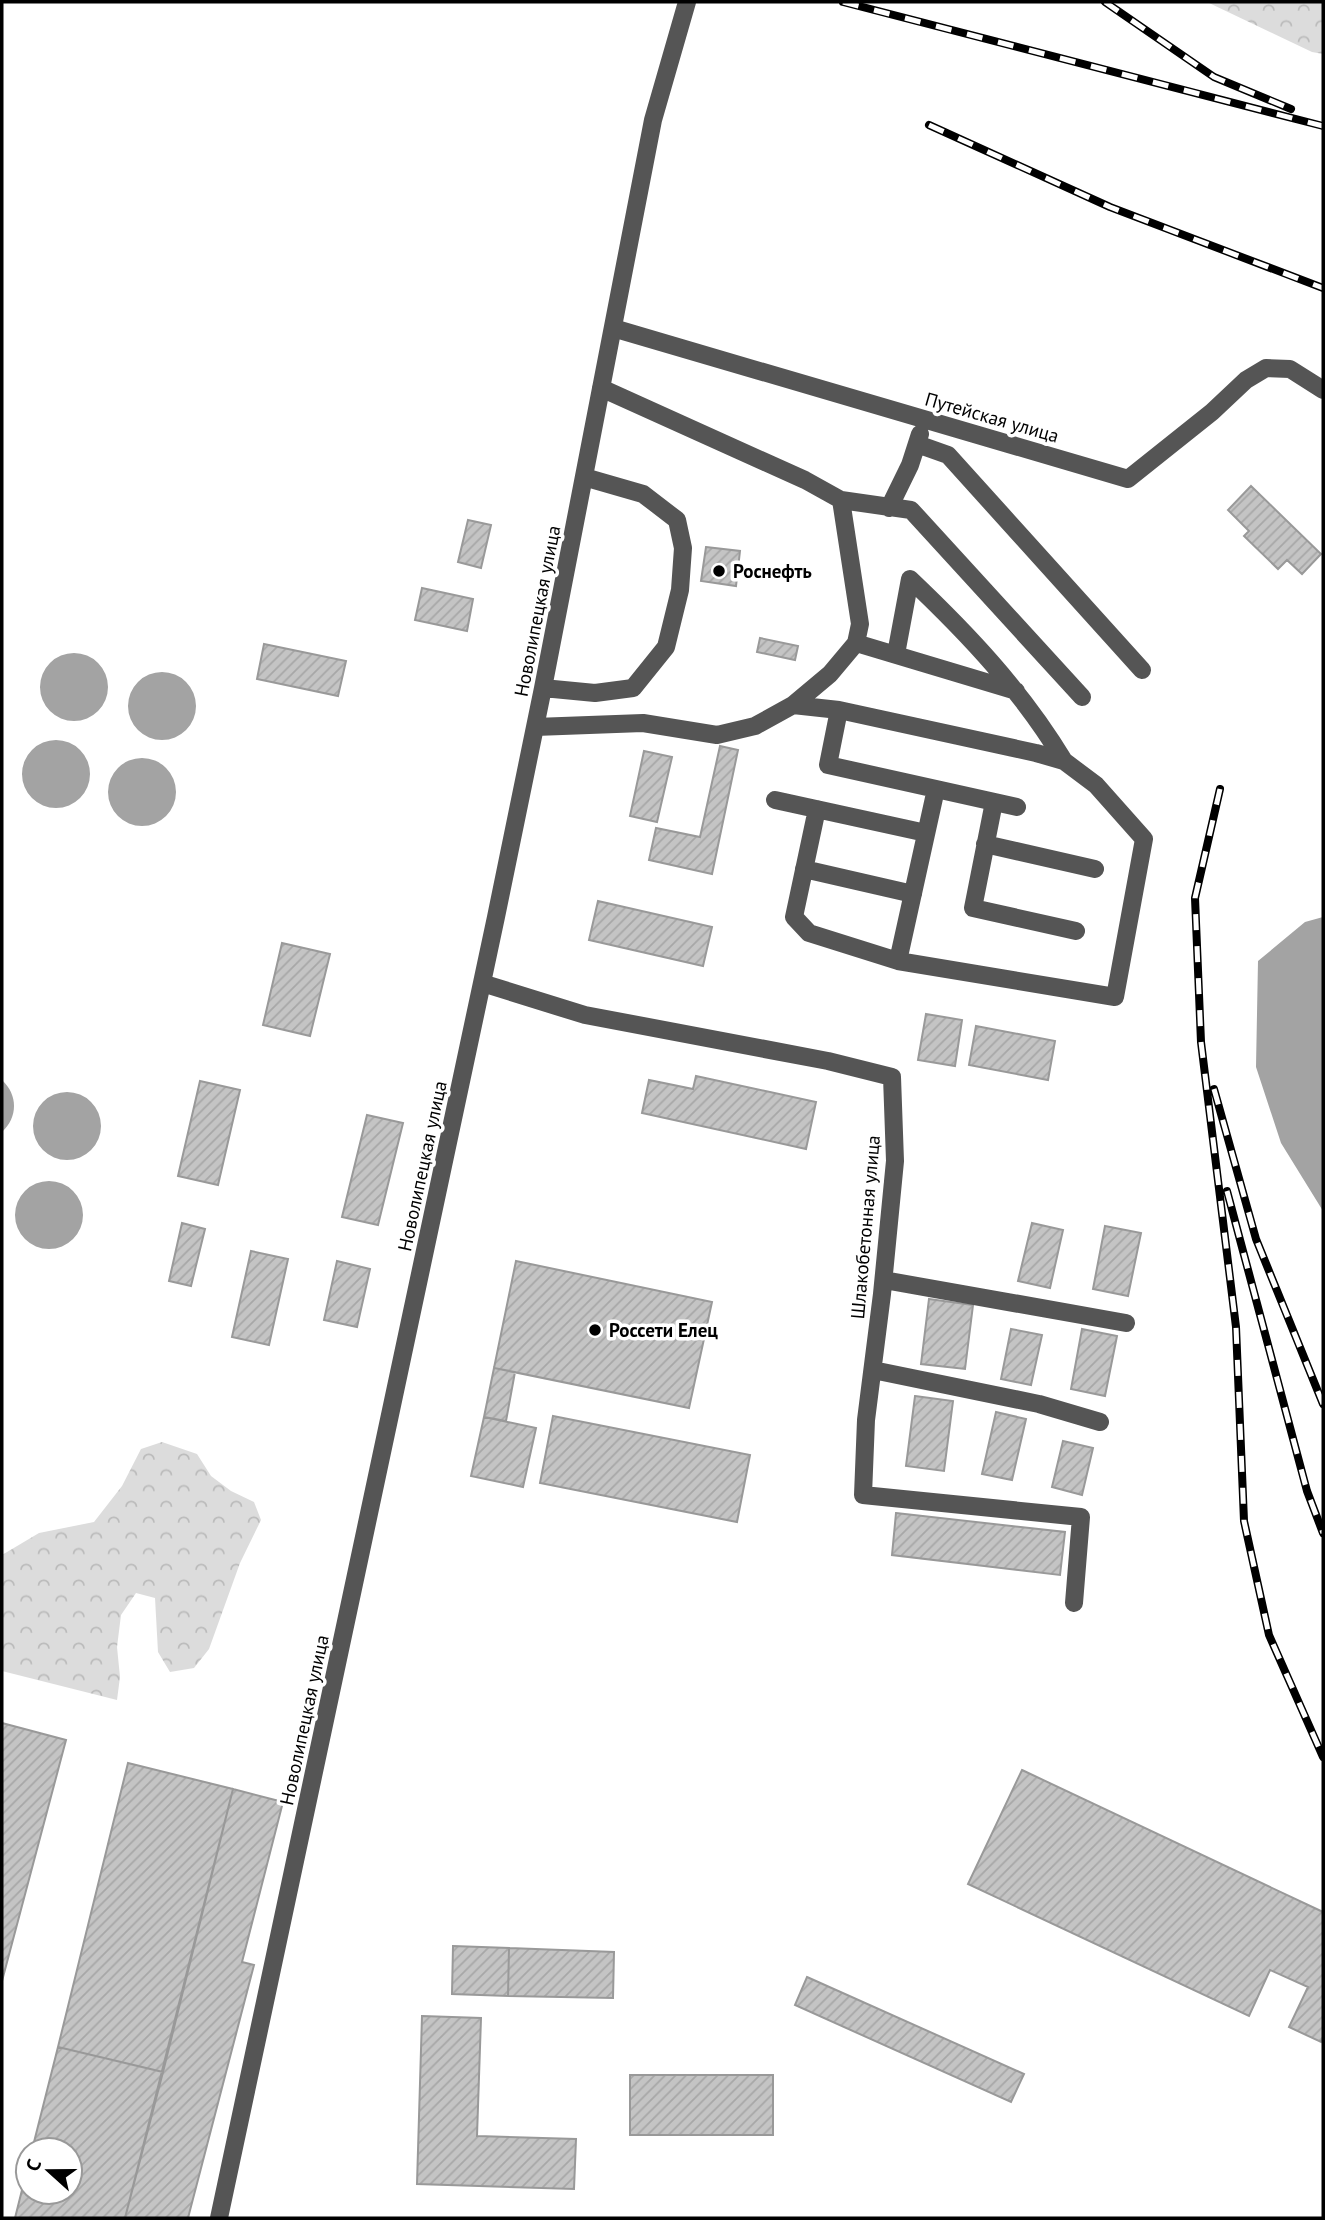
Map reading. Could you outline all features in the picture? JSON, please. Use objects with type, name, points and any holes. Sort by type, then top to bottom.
[{"type":"street","name":"Новолипецкая улица","points":[[219,2218],[535,727],[653,120],[687,2]]},
{"type":"street","name":"Путейская улица","points":[[613,328],[1128,479],[1212,412],[1246,380],[1266,368],[1290,369],[1323,390]]},
{"type":"street","points":[[601,388],[794,474],[841,500],[911,510],[1082,697]]},
{"type":"street","points":[[889,508],[910,465],[925,419]]},
{"type":"street","points":[[917,444],[948,455],[1142,670]]},
{"type":"street","points":[[543,688],[595,693],[633,688],[666,647],[680,590],[682,548],[677,520],[643,494],[584,477]]},
{"type":"street","points":[[535,727],[643,723],[717,735],[755,726],[793,705],[830,674],[856,643],[860,624],[841,500]]},
{"type":"street","points":[[896,654],[910,579],[968,634],[1016,691],[1044,728],[1063,761]]},
{"type":"street","points":[[856,643],[1016,691]]},
{"type":"street","points":[[793,705],[839,710],[1036,753],[1063,761],[1096,785],[1144,839],[1115,997],[898,961],[809,933],[794,917],[817,809]]},
{"type":"street","points":[[839,710],[828,765],[1017,807]]},
{"type":"street","points":[[898,961],[936,789]]},
{"type":"street","points":[[775,800],[926,833]]},
{"type":"street","points":[[993,802],[973,908],[1076,931]]},
{"type":"street","points":[[985,844],[1095,869]]},
{"type":"street","points":[[804,869],[913,894]]},
{"type":"street","name":"Шлакобетонная улица","points":[[482,983],[584,1015],[828,1061],[892,1077],[895,1161],[884,1280],[866,1420],[863,1496],[1081,1517],[1074,1603]]},
{"type":"street","points":[[884,1280],[1126,1323]]},
{"type":"street","points":[[873,1370],[1039,1404],[1100,1422]]},
{"type":"green space","points":[[1207,2],[1323,2],[1323,54],[1312,52]]},
{"type":"green space","points":[[162,1442],[197,1454],[211,1476],[231,1491],[254,1502],[261,1520],[240,1563],[209,1649],[194,1668],[170,1672],[158,1652],[155,1598],[136,1593],[121,1615],[117,1647],[120,1677],[117,1700],[2,1671],[2,1555],[39,1533],[94,1522],[122,1486],[141,1449]]},
{"type":"shaded area","points":[[74,653],[87,656],[98,663],[105,674],[108,687],[105,700],[98,711],[87,718],[74,721],[61,718],[50,711],[43,700],[40,687],[43,674],[50,663],[61,656]]},
{"type":"shaded area","points":[[162,672],[175,675],[186,682],[193,693],[196,706],[193,719],[186,730],[175,737],[162,740],[149,737],[138,730],[131,719],[128,706],[131,693],[138,682],[149,675]]},
{"type":"shaded area","points":[[56,740],[69,743],[80,750],[87,761],[90,774],[87,787],[80,798],[69,805],[56,808],[43,805],[32,798],[25,787],[22,774],[25,761],[32,750],[43,743]]},
{"type":"shaded area","points":[[142,758],[155,761],[166,768],[173,779],[176,792],[173,805],[166,816],[155,823],[142,826],[129,823],[118,816],[111,805],[108,792],[111,779],[118,768],[129,761]]},
{"type":"shaded area","points":[[1323,917],[1323,1211],[1281,1143],[1256,1067],[1258,961],[1305,922]]},
{"type":"shaded area","points":[[2,1080],[11,1092],[14,1106],[11,1120],[2,1132]]},
{"type":"shaded area","points":[[67,1092],[80,1095],[91,1102],[98,1113],[101,1126],[98,1139],[91,1150],[80,1157],[67,1160],[54,1157],[43,1150],[36,1139],[33,1126],[36,1113],[43,1102],[54,1095]]},
{"type":"shaded area","points":[[49,1181],[62,1184],[73,1191],[80,1202],[83,1215],[80,1228],[73,1239],[62,1246],[49,1249],[36,1246],[25,1239],[18,1228],[15,1215],[18,1202],[25,1191],[36,1184]]},
{"type":"building","points":[[1251,486],[1321,554],[1302,574],[1287,560],[1278,569],[1244,536],[1249,531],[1228,510]]},
{"type":"building","points":[[468,520],[491,525],[481,568],[458,562]]},
{"type":"building","points":[[706,547],[740,551],[736,586],[701,581]]},
{"type":"building","points":[[422,588],[473,599],[467,631],[415,620]]},
{"type":"building","points":[[760,638],[798,646],[795,660],[757,652]]},
{"type":"building","points":[[264,644],[346,661],[338,696],[257,679]]},
{"type":"building","points":[[720,746],[738,750],[712,874],[649,860],[656,828],[700,837]]},
{"type":"building","points":[[644,751],[672,757],[657,822],[630,816]]},
{"type":"building","points":[[598,901],[712,927],[703,966],[589,940]]},
{"type":"building","points":[[282,943],[330,954],[310,1036],[263,1025]]},
{"type":"building","points":[[926,1014],[962,1020],[955,1066],[918,1060]]},
{"type":"building","points":[[976,1026],[1055,1041],[1048,1080],[969,1065]]},
{"type":"building","points":[[696,1076],[816,1102],[806,1149],[642,1113],[649,1080],[693,1089]]},
{"type":"building","points":[[200,1081],[240,1090],[218,1185],[178,1176]]},
{"type":"building","points":[[367,1115],[403,1123],[378,1225],[342,1217]]},
{"type":"building","points":[[182,1223],[205,1229],[191,1286],[169,1281]]},
{"type":"building","points":[[1032,1223],[1063,1230],[1050,1288],[1018,1281]]},
{"type":"building","points":[[1105,1226],[1141,1233],[1128,1296],[1093,1289]]},
{"type":"building","points":[[251,1251],[288,1259],[269,1345],[232,1337]]},
{"type":"building","points":[[337,1261],[370,1269],[357,1327],[324,1320]]},
{"type":"building","points":[[516,1261],[712,1302],[689,1408],[494,1368]]},
{"type":"building","points":[[929,1299],[973,1305],[965,1369],[921,1364]]},
{"type":"building","points":[[1011,1329],[1042,1335],[1031,1385],[1001,1379]]},
{"type":"building","points":[[1082,1329],[1117,1336],[1105,1396],[1071,1389]]},
{"type":"building","points":[[494,1368],[515,1372],[506,1421],[484,1417]]},
{"type":"building","points":[[915,1396],[953,1401],[944,1471],[906,1466]]},
{"type":"building","points":[[996,1412],[1026,1419],[1012,1480],[982,1474]]},
{"type":"building","points":[[553,1416],[750,1455],[737,1522],[540,1483]]},
{"type":"building","points":[[484,1417],[536,1428],[523,1487],[471,1476]]},
{"type":"building","points":[[1063,1441],[1093,1448],[1082,1495],[1052,1487]]},
{"type":"building","points":[[896,1513],[1065,1532],[1060,1575],[892,1555]]},
{"type":"building","points":[[2,1723],[66,1740],[2,1981]]},
{"type":"building","points":[[128,1763],[233,1789],[163,2072],[58,2047]]},
{"type":"building","points":[[1022,1770],[1323,1912],[1321,2042],[1289,2027],[1308,1987],[1270,1970],[1249,2016],[968,1884]]},
{"type":"building","points":[[233,1789],[283,1802],[242,1962],[254,1965],[188,2218],[125,2218]]},
{"type":"building","points":[[453,1946],[509,1948],[508,1996],[452,1994]]},
{"type":"building","points":[[509,1948],[614,1952],[613,1998],[508,1996]]},
{"type":"building","points":[[807,1977],[1024,2074],[1011,2102],[795,2005]]},
{"type":"building","points":[[422,2016],[481,2018],[477,2136],[576,2139],[574,2189],[417,2184]]},
{"type":"building","points":[[58,2047],[163,2072],[125,2218],[15,2218],[18,2206],[84,2206],[84,2136],[36,2136]]},
{"type":"building","points":[[630,2075],[773,2075],[773,2135],[630,2135]]},
{"type":"railway","points":[[843,2],[1323,126]]},
{"type":"railway","points":[[1105,2],[1214,77],[1291,109]]},
{"type":"railway","points":[[929,125],[1110,207],[1323,288]]},
{"type":"railway","points":[[1220,789],[1195,898],[1201,1042],[1236,1327],[1244,1521],[1269,1635],[1323,1757]]},
{"type":"railway","points":[[1214,1089],[1256,1239],[1323,1404]]},
{"type":"railway","points":[[1227,1191],[1307,1491],[1323,1533]]},
{"type":"place","name":"Роснефть","points":[[719,571]]},
{"type":"place","name":"Россети Елец","points":[[595,1330]]}]
